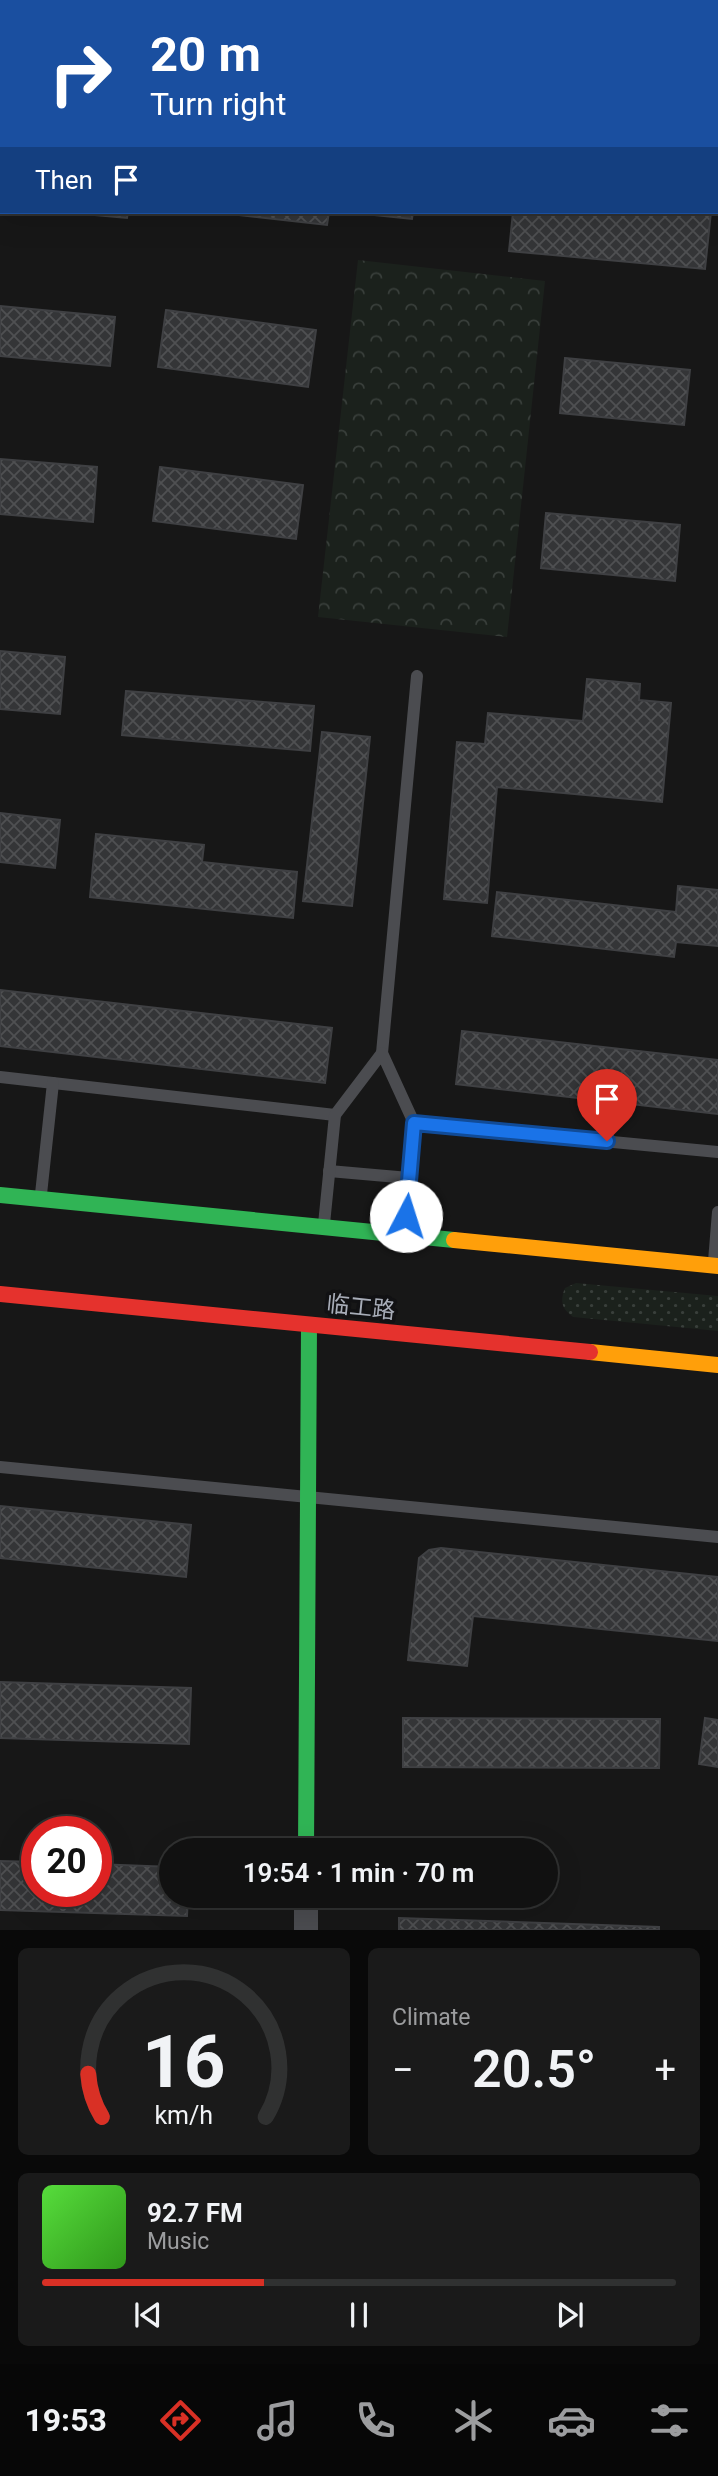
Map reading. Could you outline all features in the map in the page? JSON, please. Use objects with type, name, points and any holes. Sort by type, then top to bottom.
[{"type":"main road","points":[[0,1195],[716,1266]]},
{"type":"main road","name":"临工路","points":[[0,1294],[718,1365]]},
{"type":"main road","points":[[306,1838],[309,1325]]},
{"type":"street","points":[[306,1908],[306,1930]]},
{"type":"lane","points":[[404,1236],[414,1123],[382,1053],[416,676]]},
{"type":"lane","points":[[323,1227],[335,1115],[382,1053]]},
{"type":"lane","points":[[0,1077],[335,1115]]},
{"type":"lane","points":[[40,1199],[52,1083]]},
{"type":"lane","points":[[414,1123],[718,1152]]},
{"type":"lane","points":[[329,1171],[409,1178]]},
{"type":"lane","points":[[716,1266],[718,1212]]},
{"type":"lane","points":[[0,1467],[718,1537]]},
{"type":"green space","points":[[358,260],[545,281],[507,637],[318,617]]},
{"type":"green space","points":[[576,1283],[718,1296],[718,1331],[573,1317],[564,1307],[562,1297],[565,1288]]},
{"type":"building","points":[[83,214],[128,214],[127,218]]},
{"type":"building","points":[[231,214],[329,214],[327,225]]},
{"type":"building","points":[[364,214],[413,214],[412,219]]},
{"type":"building","points":[[513,214],[711,214],[705,269],[509,251]]},
{"type":"building","points":[[0,306],[115,317],[110,366],[0,356]]},
{"type":"building","points":[[166,310],[316,330],[308,387],[158,367]]},
{"type":"building","points":[[565,358],[690,370],[684,425],[560,413]]},
{"type":"building","points":[[0,459],[97,467],[93,522],[0,514]]},
{"type":"building","points":[[160,467],[303,485],[296,539],[153,521]]},
{"type":"building","points":[[546,513],[680,525],[675,581],[541,568]]},
{"type":"building","points":[[0,651],[65,657],[60,714],[0,709]]},
{"type":"building","points":[[587,679],[640,684],[639,700],[671,703],[662,802],[497,787],[487,903],[444,899],[457,742],[485,744],[488,713],[583,721]]},
{"type":"building","points":[[126,691],[314,706],[310,751],[122,735]]},
{"type":"building","points":[[322,732],[370,737],[352,906],[303,901]]},
{"type":"building","points":[[0,813],[60,820],[55,868],[0,862]]},
{"type":"building","points":[[96,834],[204,845],[202,862],[297,872],[293,918],[90,897]]},
{"type":"building","points":[[678,886],[718,890],[718,946],[676,942],[674,957],[492,936],[497,892],[676,912]]},
{"type":"building","points":[[0,990],[332,1028],[325,1083],[0,1046]]},
{"type":"building","points":[[462,1031],[718,1060],[718,1114],[456,1084]]},
{"type":"building","points":[[0,1506],[191,1525],[186,1577],[0,1558]]},
{"type":"building","points":[[441,1548],[718,1577],[718,1641],[473,1616],[467,1666],[408,1660],[419,1558],[429,1550]]},
{"type":"building","points":[[0,1682],[191,1688],[189,1744],[0,1738]]},
{"type":"building","points":[[403,1718],[660,1719],[659,1768],[403,1767]]},
{"type":"building","points":[[705,1718],[718,1720],[718,1767],[699,1764]]},
{"type":"building","points":[[0,1861],[21,1862],[21,1907],[112,1907],[112,1865],[159,1866],[159,1908],[187,1908],[187,1916],[0,1910]]},
{"type":"building","points":[[399,1918],[659,1927],[659,1930],[399,1930]]},
{"type":"traffic: fast","points":[[0,1195],[454,1240]]},
{"type":"traffic: fast","points":[[306,1838],[309,1325]]},
{"type":"traffic: slow","points":[[454,1240],[718,1266]]},
{"type":"traffic: slow","points":[[590,1352],[718,1365]]},
{"type":"traffic: jam","points":[[0,1294],[590,1352]]},
{"type":"route","points":[[406,1216],[414,1123],[607,1141]]}]
